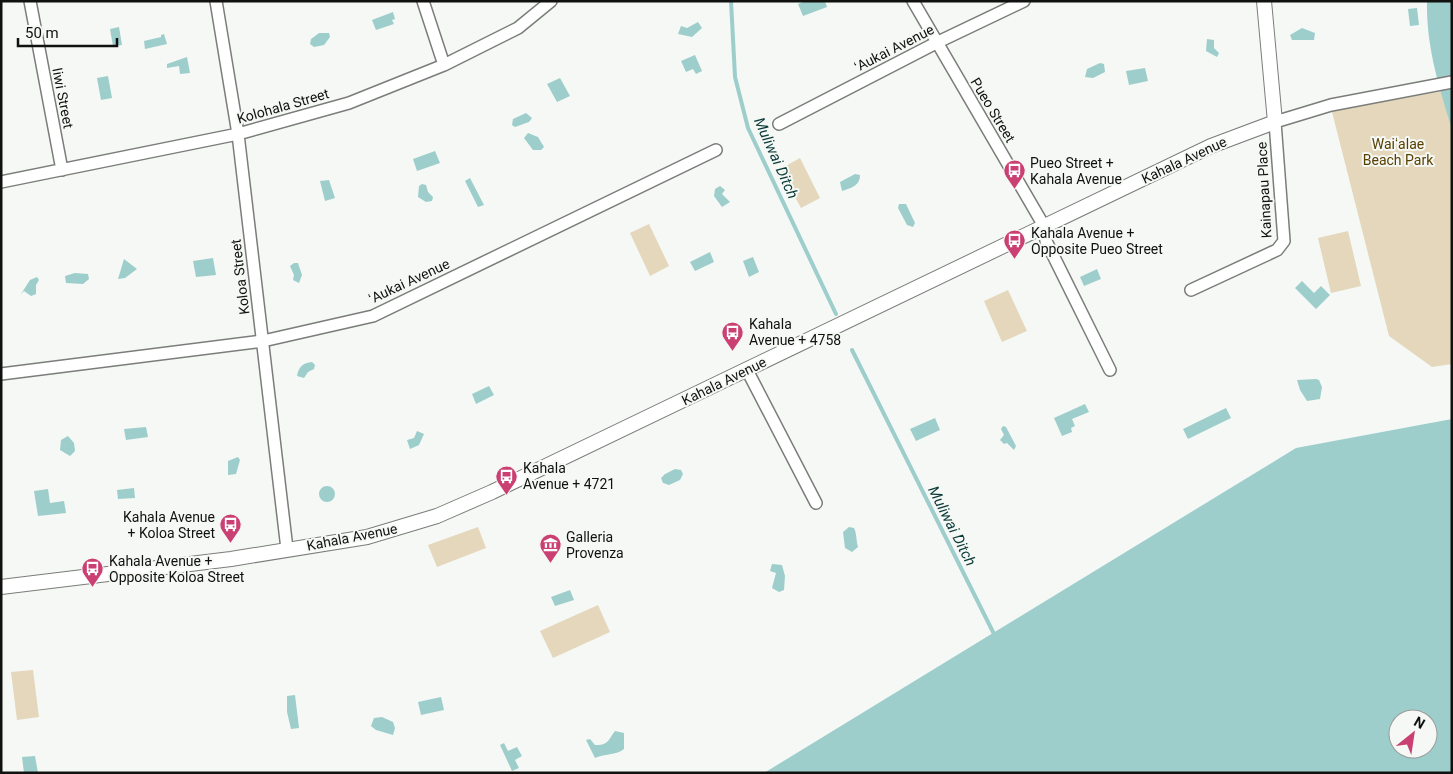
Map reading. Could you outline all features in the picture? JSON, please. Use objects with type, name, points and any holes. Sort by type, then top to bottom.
[{"type":"street","name":"Iiwi Street","points":[[30,1],[62,170]]},
{"type":"street","name":"Koloa Street","points":[[216,1],[238,134],[287,549]]},
{"type":"street","points":[[423,1],[444,65]]},
{"type":"street","name":"Kolohala Street","points":[[1,182],[238,134],[349,103],[444,65],[518,28],[551,1]]},
{"type":"street","name":"Pueo Street","points":[[913,1],[1044,226],[1046,240],[1110,370]]},
{"type":"street","name":"ʻAukai Avenue","points":[[779,124],[936,43],[1024,1]]},
{"type":"street","points":[[1264,1],[1275,122]]},
{"type":"street","name":"Kahala Avenue","points":[[1,588],[230,559],[367,537],[437,516],[492,492],[1211,146],[1275,122],[1331,105],[1452,82]]},
{"type":"street","name":"Kainapau Place","points":[[1191,290],[1277,250],[1284,242],[1275,122]]},
{"type":"street","name":"ʻAukai Avenue","points":[[1,374],[263,341],[373,316],[716,150]]},
{"type":"street","points":[[747,370],[816,503]]},
{"type":"green space","name":"Waiʻalae Beach Park","points":[[1452,90],[1452,364],[1432,367],[1389,336],[1331,108]]},
{"type":"green space","points":[[800,158],[820,198],[801,208],[780,169]]},
{"type":"green space","points":[[649,224],[669,266],[650,276],[630,233]]},
{"type":"green space","points":[[1348,231],[1361,286],[1331,293],[1318,238]]},
{"type":"green space","points":[[1008,290],[1027,331],[1002,342],[984,301]]},
{"type":"green space","points":[[478,527],[486,548],[437,567],[428,545]]},
{"type":"green space","points":[[598,605],[610,632],[553,658],[540,631]]},
{"type":"green space","points":[[33,670],[39,717],[17,720],[11,672]]},
{"type":"water","points":[[806,1],[825,1],[827,7],[803,16],[798,4]]},
{"type":"water","points":[[1427,1],[1452,1],[1452,129],[1431,50]]},
{"type":"water","points":[[1417,8],[1419,25],[1410,26],[1408,9]]},
{"type":"water","points":[[393,12],[395,19],[392,20],[394,24],[376,30],[372,20]]},
{"type":"water","points":[[698,22],[702,28],[692,37],[678,34],[681,26],[687,28]]},
{"type":"water","points":[[119,27],[122,45],[113,46],[110,29]]},
{"type":"water","points":[[1302,28],[1315,33],[1314,40],[1292,40],[1290,35]]},
{"type":"water","points":[[319,33],[329,33],[330,37],[324,45],[314,47],[310,44],[311,39]]},
{"type":"water","points":[[164,34],[167,44],[145,49],[144,41],[161,37]]},
{"type":"water","points":[[1207,39],[1214,40],[1214,48],[1219,53],[1217,57],[1206,51]]},
{"type":"water","points":[[695,55],[702,71],[696,74],[693,69],[686,72],[681,61]]},
{"type":"water","points":[[187,57],[190,73],[180,74],[179,66],[167,68],[167,64]]},
{"type":"water","points":[[1100,63],[1104,64],[1105,72],[1093,78],[1085,77],[1087,69]]},
{"type":"water","points":[[1145,68],[1148,81],[1129,85],[1126,71]]},
{"type":"water","points":[[108,76],[112,98],[101,100],[97,78]]},
{"type":"water","points":[[560,78],[570,96],[557,102],[547,84]]},
{"type":"water","points":[[526,113],[532,118],[529,122],[515,127],[512,125],[513,119]]},
{"type":"water","points":[[528,133],[538,137],[544,147],[541,150],[533,150],[524,138]]},
{"type":"water","points":[[435,151],[440,163],[417,171],[413,159]]},
{"type":"water","points":[[855,174],[860,175],[857,184],[852,188],[842,191],[840,182]]},
{"type":"water","points":[[470,178],[484,205],[478,207],[465,181]]},
{"type":"water","points":[[329,180],[335,198],[325,201],[320,181]]},
{"type":"water","points":[[422,184],[426,185],[428,192],[433,197],[432,201],[426,202],[418,197],[419,186]]},
{"type":"water","points":[[720,186],[725,190],[722,194],[730,202],[722,207],[714,196],[715,189]]},
{"type":"water","points":[[899,204],[906,204],[915,223],[913,227],[907,225],[898,208]]},
{"type":"water","points":[[710,252],[714,262],[695,271],[690,262]]},
{"type":"water","points":[[753,257],[759,272],[749,277],[743,261]]},
{"type":"water","points":[[213,258],[216,275],[196,277],[193,261]]},
{"type":"water","points":[[124,259],[137,269],[125,278],[118,279]]},
{"type":"water","points":[[298,263],[302,275],[299,283],[293,280],[294,275],[290,266]]},
{"type":"water","points":[[1097,269],[1101,279],[1084,286],[1080,277]]},
{"type":"water","points":[[75,273],[88,274],[89,279],[83,284],[66,283],[65,276]]},
{"type":"water","points":[[37,277],[39,280],[36,285],[36,294],[31,296],[24,291],[21,294],[30,280]]},
{"type":"water","points":[[1302,281],[1314,293],[1321,286],[1330,295],[1316,309],[1295,288]]},
{"type":"water","points":[[312,362],[315,365],[314,369],[308,372],[304,378],[297,376],[302,366]]},
{"type":"water","points":[[1297,380],[1319,380],[1322,387],[1320,399],[1307,401],[1300,390]]},
{"type":"water","points":[[489,386],[494,395],[476,404],[472,394]]},
{"type":"water","points":[[1085,404],[1089,412],[1072,419],[1075,426],[1071,428],[1072,432],[1062,436],[1054,418]]},
{"type":"water","points":[[1226,408],[1231,418],[1188,439],[1183,429]]},
{"type":"water","points":[[935,418],[940,430],[916,441],[910,429]]},
{"type":"water","points":[[1452,419],[1452,773],[764,773],[1296,448]]},
{"type":"water","points":[[1003,426],[1006,427],[1016,446],[1014,450],[1007,443],[1004,444],[1000,440],[1004,435],[1001,429]]},
{"type":"water","points":[[146,427],[148,437],[126,440],[124,429]]},
{"type":"water","points":[[417,431],[424,434],[419,445],[410,449],[407,440],[414,438]]},
{"type":"water","points":[[68,436],[74,443],[75,451],[70,456],[60,450],[61,440]]},
{"type":"water","points":[[238,457],[240,460],[236,474],[228,475],[228,461]]},
{"type":"water","points":[[675,469],[681,470],[683,474],[680,480],[669,485],[663,483],[661,478]]},
{"type":"water","points":[[324,486],[330,486],[335,491],[333,500],[324,502],[319,497],[319,491]]},
{"type":"water","points":[[134,488],[135,498],[118,499],[117,490]]},
{"type":"water","points":[[48,489],[50,503],[64,501],[66,513],[38,516],[34,491]]},
{"type":"water","points":[[849,527],[854,528],[858,547],[852,552],[845,548],[843,532]]},
{"type":"water","points":[[772,564],[782,565],[785,576],[784,590],[779,592],[772,588],[776,573],[770,571]]},
{"type":"water","points":[[570,590],[574,600],[555,606],[551,597]]},
{"type":"water","points":[[295,695],[299,728],[291,729],[287,712],[287,696]]},
{"type":"water","points":[[441,697],[444,710],[421,715],[418,702]]},
{"type":"water","points":[[382,717],[393,722],[395,728],[393,735],[376,730],[371,726],[374,718]]},
{"type":"water","points":[[615,731],[624,733],[624,749],[595,758],[586,740],[590,739],[595,745],[603,744],[607,742]]},
{"type":"water","points":[[504,743],[508,751],[517,747],[522,756],[515,760],[519,768],[512,771],[500,745]]},
{"type":"water","points":[[35,756],[38,773],[24,773],[22,757]]},
{"type":"waterway","name":"Muliwai Ditch","points":[[731,1],[735,77],[748,128],[836,314]]},
{"type":"waterway","name":"Muliwai Ditch","points":[[852,350],[993,632]]},
{"type":"place","name":"Pueo Street + Kahala Avenue","points":[[1014,190]]},
{"type":"place","name":"Kahala Avenue + Opposite Pueo Street","points":[[1015,260]]},
{"type":"place","name":"Kahala Avenue + 4758","points":[[733,351]]},
{"type":"place","name":"Kahala Avenue + 4721","points":[[507,495]]},
{"type":"place","name":"Kahala Avenue + Koloa Street","points":[[231,544]]},
{"type":"place","name":"Galleria Provenza","points":[[550,564]]},
{"type":"place","name":"Kahala Avenue + Opposite Koloa Street","points":[[93,588]]}]
